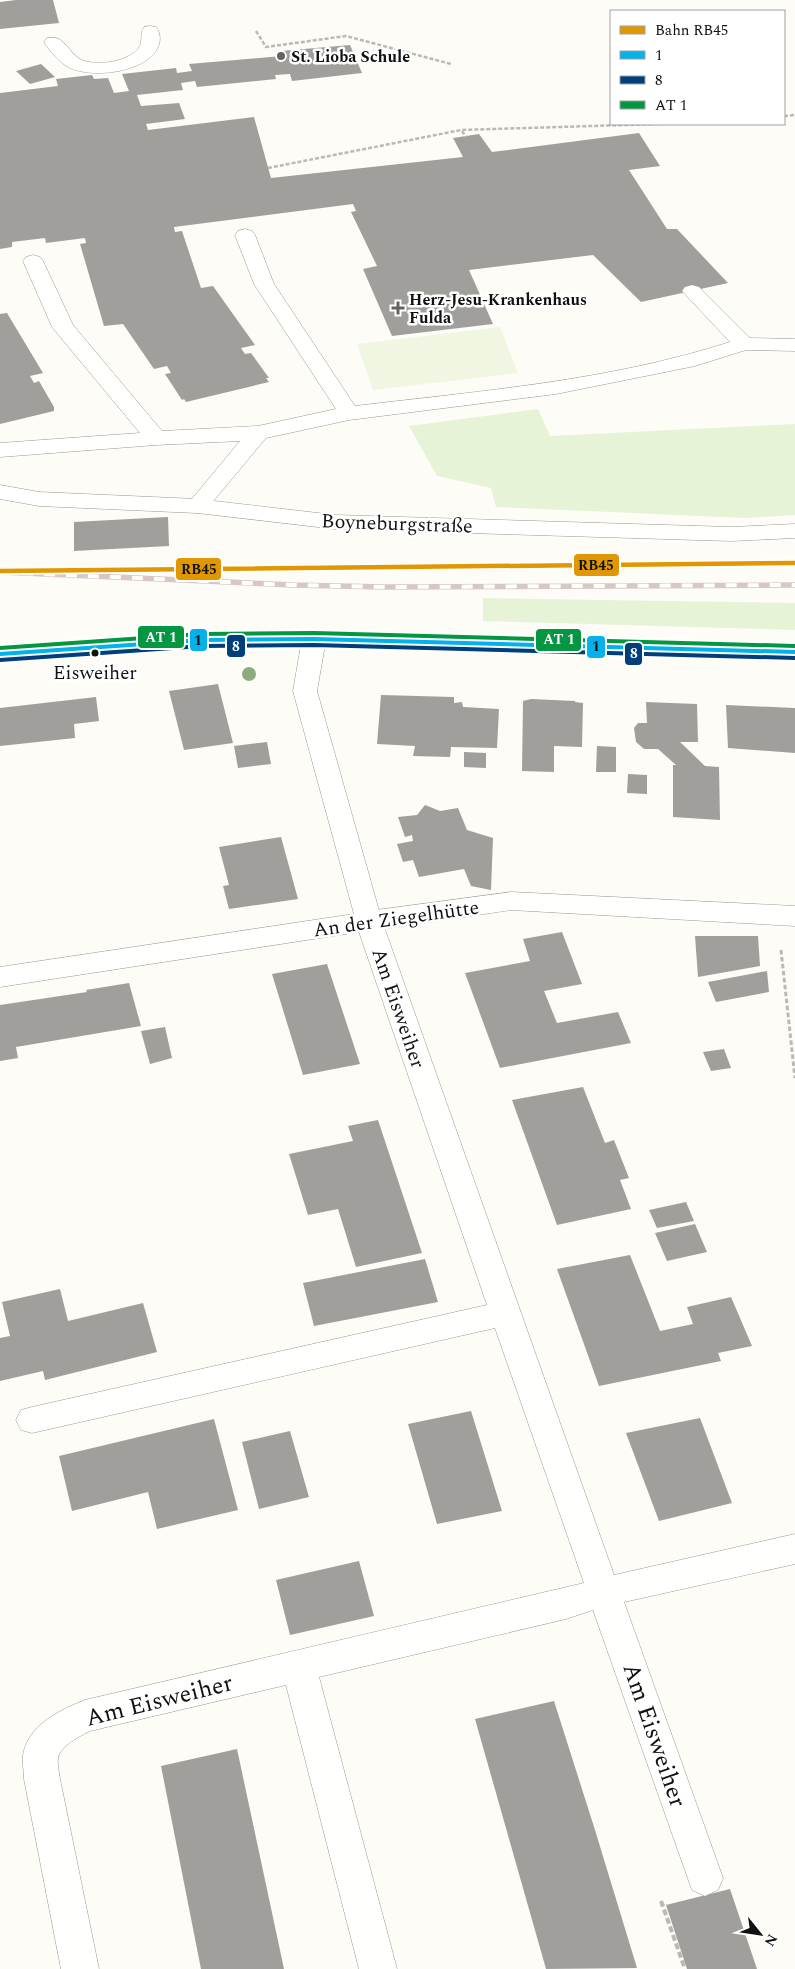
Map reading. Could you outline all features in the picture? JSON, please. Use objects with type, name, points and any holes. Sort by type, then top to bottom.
[{"type":"street","points":[[53,42],[75,70],[104,67],[134,61],[143,56],[152,44],[153,39],[150,31]]},
{"type":"street","points":[[245,235],[264,284],[350,413]]},
{"type":"street","points":[[33,261],[63,327],[156,438]]},
{"type":"street","points":[[692,290],[744,344]]},
{"type":"street","points":[[0,450],[156,438],[258,433],[350,413],[556,388],[695,360],[744,344],[795,345]]},
{"type":"street","points":[[197,506],[258,433]]},
{"type":"street","name":"Boyneburgstraße","points":[[0,492],[39,499],[197,506],[335,522],[731,534],[795,531]]},
{"type":"street","points":[[0,654],[202,640],[314,639],[795,652]]},
{"type":"street","name":"Am Eisweiher","points":[[314,639],[305,691],[369,921],[504,1313],[705,1878]]},
{"type":"street","name":"An der Ziegelhütte","points":[[0,977],[511,901],[786,915]]},
{"type":"street","points":[[32,1420],[504,1313]]},
{"type":"street","points":[[604,1592],[795,1549]]},
{"type":"street","name":"Am Eisweiher","points":[[80,1969],[42,1779],[41,1752],[54,1735],[69,1723],[85,1716],[566,1604],[604,1592]]},
{"type":"street","points":[[299,1667],[378,1969]]},
{"type":"path","points":[[256,31],[266,47],[346,36],[451,64]]},
{"type":"path","points":[[268,168],[461,130],[624,125]]},
{"type":"path","points":[[461,130],[466,137]]},
{"type":"path","points":[[786,915],[795,1078]]},
{"type":"path","points":[[661,1901],[686,1969]]},
{"type":"green space","points":[[500,327],[518,373],[373,390],[357,344]]},
{"type":"green space","points":[[538,409],[550,436],[795,424],[795,515],[745,518],[496,507],[491,488],[437,476],[409,426]]},
{"type":"green space","points":[[483,598],[795,603],[795,630],[483,621]]},
{"type":"building","points":[[53,0],[59,23],[0,29],[0,2]]},
{"type":"building","points":[[350,45],[362,73],[292,81],[290,74],[275,75],[276,79],[197,87],[195,81],[181,83],[183,90],[137,95],[141,106],[179,103],[185,119],[146,124],[148,130],[254,117],[271,178],[463,157],[453,138],[479,134],[492,152],[639,133],[660,166],[629,170],[667,229],[677,229],[728,283],[641,302],[593,255],[469,270],[493,324],[392,336],[363,269],[377,266],[351,212],[356,211],[353,204],[174,227],[175,232],[182,231],[201,288],[213,286],[255,345],[241,348],[245,354],[251,353],[269,378],[266,378],[269,382],[186,402],[184,399],[182,400],[165,374],[171,373],[167,366],[154,369],[123,324],[104,326],[80,244],[86,243],[85,238],[46,243],[45,238],[12,242],[12,247],[0,249],[0,93],[58,86],[56,79],[92,75],[94,79],[108,78],[114,93],[129,91],[122,74],[176,68],[177,73],[192,71],[189,64],[282,56],[281,51]]},
{"type":"building","points":[[41,64],[55,77],[30,84],[16,71]]},
{"type":"building","points":[[7,313],[43,373],[30,376],[34,383],[39,381],[54,407],[54,411],[0,424],[0,314]]},
{"type":"building","points":[[168,517],[169,546],[74,551],[74,522]]},
{"type":"building","points":[[218,684],[233,743],[184,750],[169,691]]},
{"type":"building","points":[[381,695],[454,697],[454,703],[462,702],[463,707],[499,709],[497,748],[451,747],[450,757],[413,756],[415,746],[377,744]]},
{"type":"building","points":[[96,697],[99,721],[74,724],[75,738],[0,746],[0,708]]},
{"type":"building","points":[[531,699],[583,703],[582,747],[554,746],[554,772],[522,771],[523,701]]},
{"type":"building","points":[[646,702],[697,704],[698,742],[680,742],[705,766],[719,767],[720,820],[673,817],[673,765],[676,765],[658,749],[644,749],[636,742],[634,728],[638,723],[647,723]]},
{"type":"building","points":[[726,705],[795,708],[795,753],[728,748]]},
{"type":"building","points":[[267,742],[271,764],[238,768],[234,746]]},
{"type":"building","points":[[597,746],[616,747],[616,772],[596,772]]},
{"type":"building","points":[[464,752],[486,753],[486,768],[464,767]]},
{"type":"building","points":[[628,774],[647,775],[647,794],[627,793]]},
{"type":"building","points":[[425,805],[440,811],[458,808],[467,830],[493,838],[491,890],[471,886],[464,869],[419,877],[413,860],[403,862],[397,844],[413,841],[412,835],[405,837],[398,817],[417,815]]},
{"type":"building","points":[[281,837],[298,899],[229,909],[223,886],[229,885],[219,847]]},
{"type":"building","points":[[562,932],[582,984],[544,991],[557,1023],[618,1012],[631,1043],[500,1068],[465,973],[530,961],[523,939]]},
{"type":"building","points":[[695,936],[758,936],[760,966],[698,977]]},
{"type":"building","points":[[327,964],[360,1064],[303,1075],[272,974]]},
{"type":"building","points":[[767,971],[769,992],[716,1002],[708,982]]},
{"type":"building","points":[[129,983],[141,1026],[16,1047],[18,1058],[0,1061],[0,1005],[87,992],[86,990]]},
{"type":"building","points":[[165,1027],[172,1058],[150,1064],[141,1031]]},
{"type":"building","points":[[724,1049],[731,1068],[711,1071],[703,1052]]},
{"type":"building","points":[[583,1087],[605,1143],[614,1140],[629,1178],[620,1180],[631,1209],[557,1225],[512,1100]]},
{"type":"building","points":[[378,1120],[422,1253],[356,1267],[338,1209],[308,1215],[289,1154],[353,1141],[348,1126]]},
{"type":"building","points":[[686,1202],[694,1221],[657,1228],[649,1210]]},
{"type":"building","points":[[695,1224],[707,1252],[667,1261],[655,1233]]},
{"type":"building","points":[[630,1255],[660,1331],[693,1324],[687,1307],[731,1297],[752,1346],[718,1353],[721,1361],[599,1386],[557,1269]]},
{"type":"building","points":[[425,1259],[438,1302],[314,1326],[303,1283]]},
{"type":"building","points":[[60,1289],[68,1321],[143,1303],[157,1352],[45,1380],[43,1371],[0,1381],[0,1338],[10,1336],[2,1302]]},
{"type":"building","points":[[471,1411],[502,1511],[437,1524],[408,1424]]},
{"type":"building","points":[[700,1418],[732,1503],[659,1521],[626,1433]]},
{"type":"building","points":[[214,1419],[238,1510],[157,1529],[148,1492],[72,1511],[59,1456]]},
{"type":"building","points":[[290,1431],[309,1497],[259,1509],[242,1442]]},
{"type":"building","points":[[359,1561],[374,1616],[290,1635],[276,1580]]},
{"type":"building","points":[[554,1701],[637,1968],[546,1969],[475,1719]]},
{"type":"building","points":[[237,1749],[284,1969],[201,1969],[161,1766]]},
{"type":"building","points":[[730,1889],[757,1969],[687,1969],[666,1905]]},
{"type":"railway","points":[[0,572],[293,585],[385,587],[795,585]]},
{"type":"rail line","name":"RB45","points":[[0,571],[795,563]]},
{"type":"transit line","points":[[0,648],[202,634],[314,633],[795,646]]},
{"type":"transit line","name":"1","points":[[0,654],[202,640],[314,639],[795,652]]},
{"type":"transit line","name":"8","points":[[0,660],[202,646],[314,645],[795,658]]},
{"type":"place","name":"St. Lioba Schule","points":[[281,56]]},
{"type":"place","name":"Herz-Jesu-Krankenhaus Fulda","points":[[398,308]]},
{"type":"place","name":"Eisweiher","points":[[95,653]]}]
